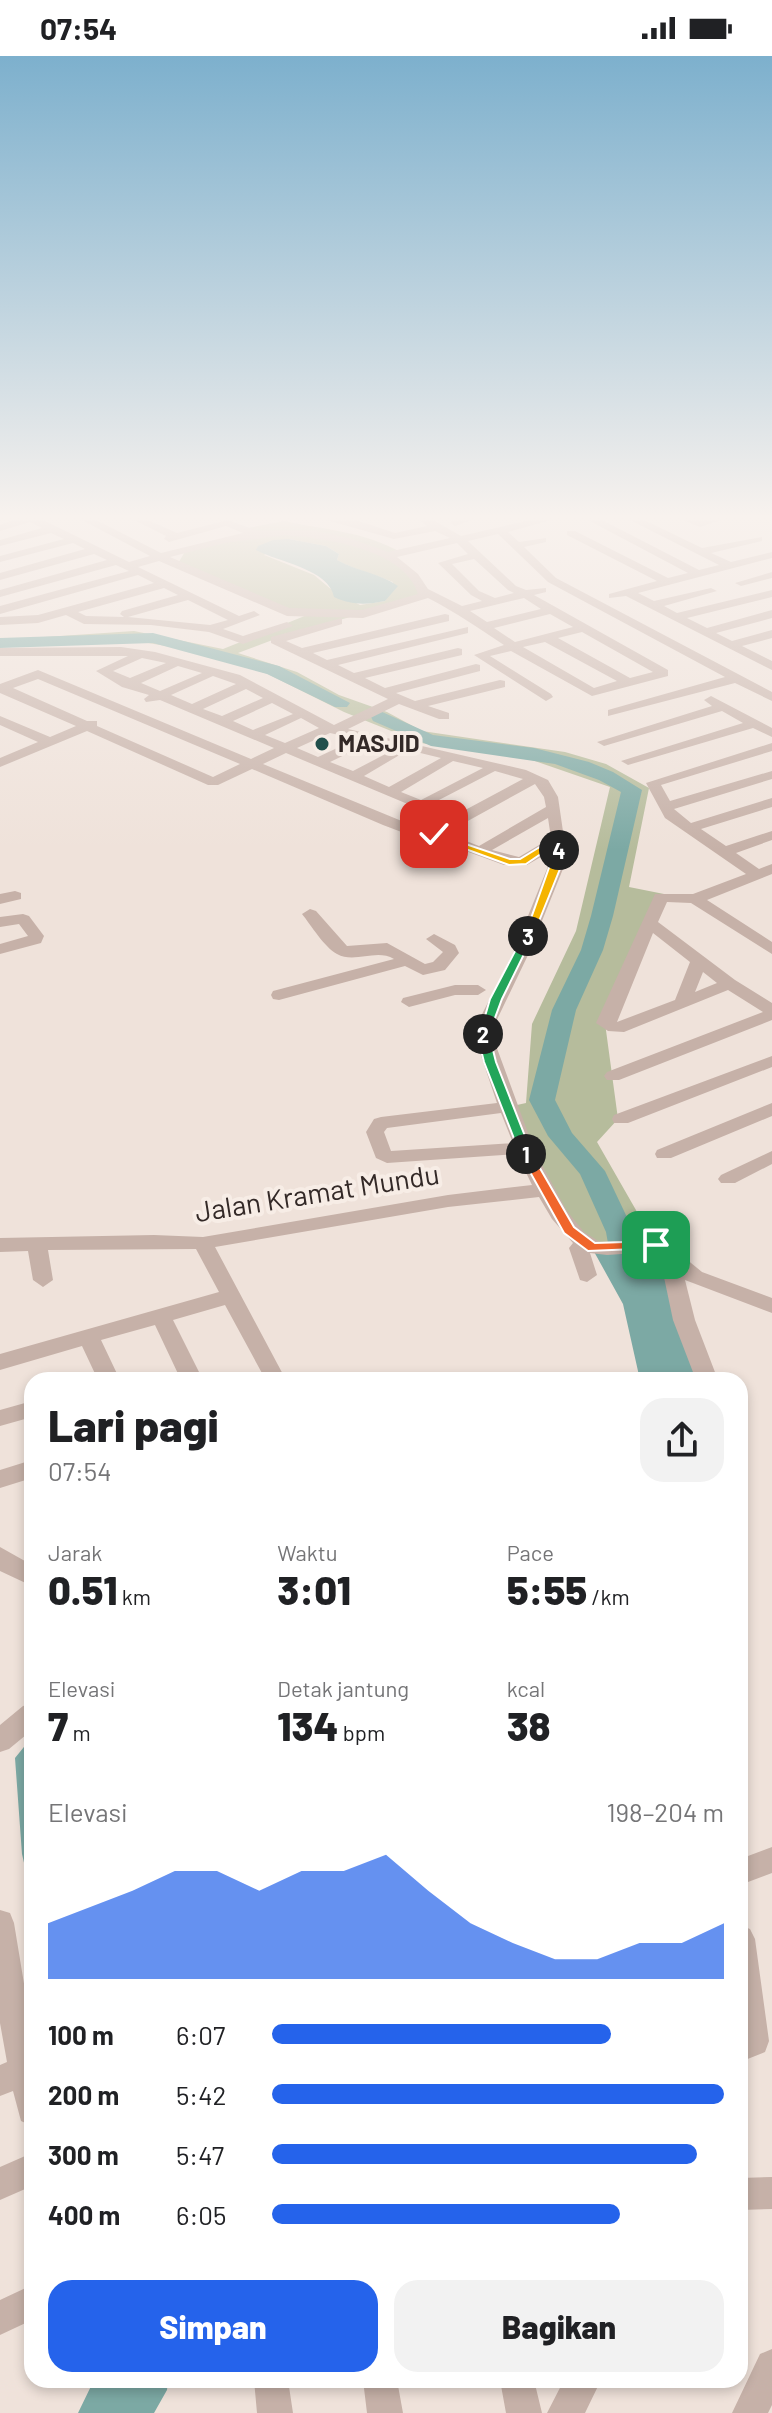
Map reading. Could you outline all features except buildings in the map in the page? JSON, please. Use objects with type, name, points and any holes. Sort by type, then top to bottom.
[{"type":"street","points":[[214,630],[245,640],[274,630]]},
{"type":"street","points":[[309,630],[275,640],[353,677],[382,699],[398,699],[444,716]]},
{"type":"street","points":[[298,653],[395,630]]},
{"type":"street","points":[[328,664],[464,630]]},
{"type":"street","points":[[487,630],[592,692],[664,673],[587,630]]},
{"type":"street","points":[[546,697],[480,655],[575,630]]},
{"type":"street","points":[[646,630],[772,697]]},
{"type":"street","points":[[701,630],[769,663]]},
{"type":"street","points":[[705,632],[712,630]]},
{"type":"street","points":[[353,677],[458,652],[466,646],[449,634]]},
{"type":"street","points":[[731,645],[772,634]]},
{"type":"street","points":[[546,637],[631,684]]},
{"type":"street","points":[[0,652],[121,651],[155,656],[235,678],[328,730]]},
{"type":"street","points":[[415,705],[506,688],[458,652]]},
{"type":"street","points":[[421,805],[127,684],[102,670],[132,658],[172,665],[242,686],[294,718],[328,730],[532,780],[546,787],[559,859],[521,953],[482,1032],[522,1148],[569,1230],[589,1244]]},
{"type":"street","points":[[613,713],[694,691],[769,663]]},
{"type":"street","points":[[127,684],[172,665]]},
{"type":"street","points":[[0,684],[31,702],[213,782],[354,720],[382,699],[476,668]]},
{"type":"street","points":[[0,684],[18,682],[38,674],[248,766],[425,836],[434,834],[532,780]]},
{"type":"street","points":[[0,763],[207,675]]},
{"type":"street","points":[[189,710],[242,686]]},
{"type":"street","points":[[694,691],[766,729]]},
{"type":"street","points":[[220,722],[267,701]]},
{"type":"street","points":[[0,717],[31,702]]},
{"type":"street","points":[[604,742],[723,707]]},
{"type":"street","points":[[0,717],[50,742]]},
{"type":"street","points":[[252,735],[294,718]]},
{"type":"street","points":[[628,761],[766,729]]},
{"type":"street","points":[[318,762],[355,745],[401,751],[532,780]]},
{"type":"street","points":[[764,872],[723,852],[670,815],[653,786],[655,781],[772,747]]},
{"type":"street","points":[[0,750],[15,757]]},
{"type":"street","points":[[354,776],[401,751]]},
{"type":"street","points":[[390,792],[446,761]]},
{"type":"street","points":[[388,822],[488,771]]},
{"type":"street","points":[[666,807],[772,775]]},
{"type":"street","points":[[689,828],[772,802]]},
{"type":"street","points":[[480,851],[549,811]]},
{"type":"street","points":[[434,834],[509,862],[522,862],[557,840]]},
{"type":"street","points":[[723,852],[772,835]]},
{"type":"street","points":[[729,984],[624,1027],[605,1023],[661,897],[695,899],[764,872]]},
{"type":"street","points":[[695,899],[772,949]]},
{"type":"street","points":[[310,914],[342,950],[354,952],[387,948],[423,970],[439,966],[451,951],[434,939]]},
{"type":"street","points":[[0,922],[23,919],[36,936],[35,940],[27,943],[0,949]]},
{"type":"street","points":[[650,923],[729,984],[772,1012]]},
{"type":"street","points":[[682,1004],[699,960]]},
{"type":"street","points":[[279,995],[406,961]]},
{"type":"street","points":[[439,966],[496,999]]},
{"type":"street","points":[[409,1002],[455,990],[478,990]]},
{"type":"street","points":[[613,1076],[772,1012]]},
{"type":"street","points":[[621,1119],[772,1061]]},
{"type":"street","points":[[508,1107],[381,1123],[375,1132],[387,1157],[522,1148]]},
{"type":"street","points":[[664,1154],[772,1109]]},
{"type":"street","points":[[728,1179],[772,1157]]},
{"type":"street","name":"Jalan Kramat Mundu","points":[[0,1245],[203,1243],[448,1201],[545,1190]]},
{"type":"street","points":[[37,1243],[43,1280]]},
{"type":"street","points":[[203,1243],[272,1372]]},
{"type":"street","points":[[587,1275],[579,1248],[589,1244],[656,1245],[671,1264],[692,1277],[772,1306]]},
{"type":"street","points":[[671,1264],[684,1320],[704,1372]]},
{"type":"street","points":[[0,1362],[231,1296]]},
{"type":"street","points":[[161,1316],[188,1372]]},
{"type":"street","points":[[89,1337],[105,1372]]},
{"type":"street","points":[[0,1418],[24,1411]]},
{"type":"street","points":[[0,1479],[24,1472]]},
{"type":"street","points":[[0,1556],[3,1562],[24,1572]]},
{"type":"street","points":[[0,1574],[24,1588]]},
{"type":"street","points":[[0,1741],[24,1721]]},
{"type":"street","points":[[748,1869],[772,1860]]},
{"type":"street","points":[[0,1923],[13,2076],[24,2096]]},
{"type":"street","points":[[748,1997],[754,2041],[748,2044]]},
{"type":"street","points":[[0,2184],[24,2173]]},
{"type":"street","points":[[748,2194],[772,2193]]},
{"type":"street","points":[[0,2318],[24,2306]]},
{"type":"street","points":[[750,2413],[772,2366]]},
{"type":"street","points":[[272,2388],[275,2413]]},
{"type":"street","points":[[381,2388],[385,2413]]},
{"type":"street","points":[[519,2388],[524,2413]]},
{"type":"street","points":[[565,2413],[579,2388]]},
{"type":"green space","points":[[270,630],[304,630],[238,653],[297,672],[339,695],[387,712],[422,731],[565,752],[606,764],[649,788],[629,887],[669,895],[605,1023],[618,1119],[597,1142],[656,1245],[624,1247],[585,1241],[503,1108],[526,1103],[532,1024],[576,931],[610,787],[529,759],[421,743],[344,712],[268,674],[190,650],[136,641],[42,646],[45,637],[134,631],[223,649]]},
{"type":"water","points":[[656,1245],[704,1372],[638,1372],[623,1304],[592,1248]]},
{"type":"water","points":[[24,1747],[24,1863],[22,1854],[15,1758]]},
{"type":"water","points":[[90,2388],[167,2388],[154,2413],[78,2413]]},
{"type":"waterway","points":[[0,643],[153,638],[273,670],[341,703]]},
{"type":"waterway","points":[[380,717],[431,740],[558,759],[606,776],[632,790],[602,916],[592,950],[564,1010],[542,1100],[561,1136],[592,1171],[620,1232],[632,1277]]},
{"type":"place","name":"MASJID","points":[[322,744]]},
{"type":"route","points":[[434,834],[509,862],[522,862],[558,840],[559,859],[521,953],[482,1032],[522,1148],[569,1230],[592,1248],[656,1245]]}]
